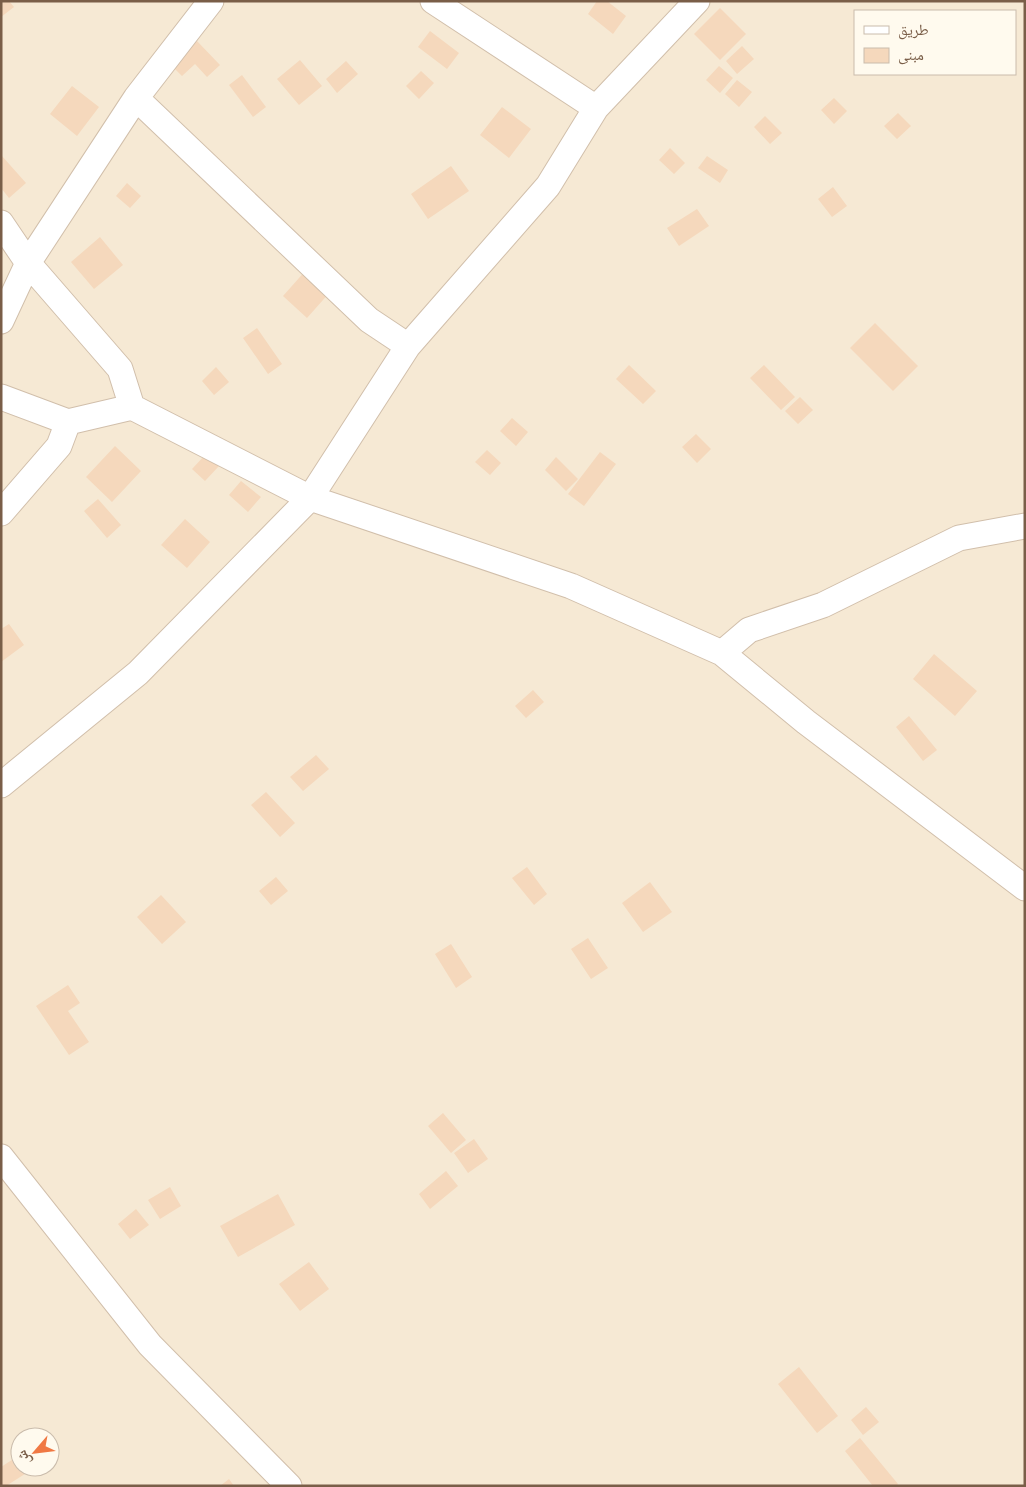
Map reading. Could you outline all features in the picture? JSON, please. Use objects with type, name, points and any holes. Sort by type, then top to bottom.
[{"type":"street","points":[[1,321],[28,263],[136,98],[211,1]]},
{"type":"street","points":[[433,1],[596,108]]},
{"type":"street","points":[[1,785],[138,672],[310,498],[408,346],[548,186],[596,108],[697,1]]},
{"type":"street","points":[[136,98],[369,320],[408,346]]},
{"type":"street","points":[[1,223],[28,263],[120,369],[132,407]]},
{"type":"street","points":[[1,397],[68,422],[132,407],[310,498],[572,586],[722,653],[806,722],[1025,888]]},
{"type":"street","points":[[1,513],[59,446],[68,422]]},
{"type":"street","points":[[722,653],[749,630],[823,605],[959,538],[1025,526]]},
{"type":"street","points":[[1,1157],[150,1345],[289,1486]]},
{"type":"shaded area","points":[[1,1],[1025,1],[1025,1486],[1,1486]]},
{"type":"building","points":[[1,1],[9,1],[14,7],[1,17]]},
{"type":"building","points":[[597,1],[607,1],[626,16],[613,34],[588,14]]},
{"type":"building","points":[[720,8],[746,34],[720,60],[694,34]]},
{"type":"building","points":[[430,31],[459,53],[447,69],[418,47]]},
{"type":"building","points":[[197,41],[220,65],[207,77],[195,64],[182,76],[171,65]]},
{"type":"building","points":[[742,46],[754,59],[737,74],[726,61]]},
{"type":"building","points":[[300,60],[322,86],[299,105],[277,79]]},
{"type":"building","points":[[346,61],[358,74],[337,93],[326,79]]},
{"type":"building","points":[[719,66],[733,78],[720,93],[706,80]]},
{"type":"building","points":[[421,71],[434,83],[419,99],[406,86]]},
{"type":"building","points":[[242,75],[266,107],[253,117],[229,85]]},
{"type":"building","points":[[737,80],[752,92],[739,107],[725,94]]},
{"type":"building","points":[[72,86],[99,107],[77,136],[50,114]]},
{"type":"building","points":[[834,98],[847,111],[834,124],[821,110]]},
{"type":"building","points":[[502,107],[531,129],[509,158],[480,135]]},
{"type":"building","points":[[898,113],[911,126],[897,139],[884,126]]},
{"type":"building","points":[[765,116],[782,133],[770,144],[754,127]]},
{"type":"building","points":[[670,148],[685,163],[674,174],[659,160]]},
{"type":"building","points":[[2,156],[26,183],[9,198],[1,188]]},
{"type":"building","points":[[707,156],[728,170],[720,183],[698,168]]},
{"type":"building","points":[[451,166],[469,191],[428,219],[411,194]]},
{"type":"building","points":[[127,183],[141,196],[130,208],[116,196]]},
{"type":"building","points":[[833,187],[847,206],[832,217],[818,199]]},
{"type":"building","points":[[697,209],[709,226],[679,246],[667,228]]},
{"type":"building","points":[[100,237],[123,265],[94,289],[71,262]]},
{"type":"building","points":[[307,269],[331,291],[307,318],[283,296]]},
{"type":"building","points":[[875,323],[918,366],[893,391],[850,348]]},
{"type":"building","points":[[257,328],[282,364],[268,374],[243,338]]},
{"type":"building","points":[[629,365],[656,391],[643,404],[616,379]]},
{"type":"building","points":[[764,365],[795,397],[781,410],[750,378]]},
{"type":"building","points":[[216,367],[229,382],[214,395],[202,381]]},
{"type":"building","points":[[800,397],[813,410],[798,424],[785,411]]},
{"type":"building","points":[[512,418],[528,432],[516,446],[500,431]]},
{"type":"building","points":[[696,434],[711,449],[697,463],[682,447]]},
{"type":"building","points":[[115,446],[141,471],[112,502],[86,477]]},
{"type":"building","points":[[487,450],[501,463],[490,475],[475,462]]},
{"type":"building","points":[[600,452],[616,464],[584,506],[568,494]]},
{"type":"building","points":[[206,454],[219,466],[205,481],[192,469]]},
{"type":"building","points":[[556,457],[578,479],[566,491],[545,470]]},
{"type":"building","points":[[241,481],[261,497],[248,512],[229,495]]},
{"type":"building","points":[[98,499],[121,525],[107,538],[84,511]]},
{"type":"building","points":[[185,519],[210,542],[187,568],[161,545]]},
{"type":"building","points":[[9,624],[24,645],[1,662],[1,629]]},
{"type":"building","points":[[934,654],[977,691],[955,716],[913,679]]},
{"type":"building","points":[[533,690],[544,702],[526,718],[515,706]]},
{"type":"building","points":[[909,716],[937,750],[923,761],[896,727]]},
{"type":"building","points":[[316,755],[329,769],[303,791],[290,777]]},
{"type":"building","points":[[266,792],[295,823],[280,837],[251,805]]},
{"type":"building","points":[[527,867],[547,894],[534,905],[512,878]]},
{"type":"building","points":[[276,877],[288,891],[271,905],[259,891]]},
{"type":"building","points":[[650,882],[672,912],[643,932],[622,903]]},
{"type":"building","points":[[161,895],[186,922],[162,944],[137,917]]},
{"type":"building","points":[[588,938],[608,968],[591,979],[571,949]]},
{"type":"building","points":[[451,944],[472,977],[456,988],[435,954]]},
{"type":"building","points":[[68,985],[80,1003],[68,1011],[89,1042],[69,1055],[36,1006]]},
{"type":"building","points":[[443,1113],[466,1140],[451,1153],[428,1126]]},
{"type":"building","points":[[474,1139],[488,1159],[468,1173],[454,1153]]},
{"type":"building","points":[[446,1171],[458,1186],[430,1209],[419,1194]]},
{"type":"building","points":[[170,1187],[181,1206],[160,1219],[148,1200]]},
{"type":"building","points":[[278,1194],[295,1225],[238,1257],[220,1226]]},
{"type":"building","points":[[136,1209],[149,1225],[130,1239],[118,1224]]},
{"type":"building","points":[[309,1262],[329,1289],[300,1311],[279,1284]]},
{"type":"building","points":[[799,1367],[838,1416],[817,1433],[778,1384]]},
{"type":"building","points":[[866,1407],[879,1422],[863,1435],[851,1420]]},
{"type":"building","points":[[860,1438],[898,1484],[896,1486],[873,1486],[845,1451]]},
{"type":"building","points":[[10,1461],[10,1477],[20,1477],[6,1486],[1,1486],[1,1467]]},
{"type":"building","points":[[229,1479],[234,1486],[220,1486]]}]
